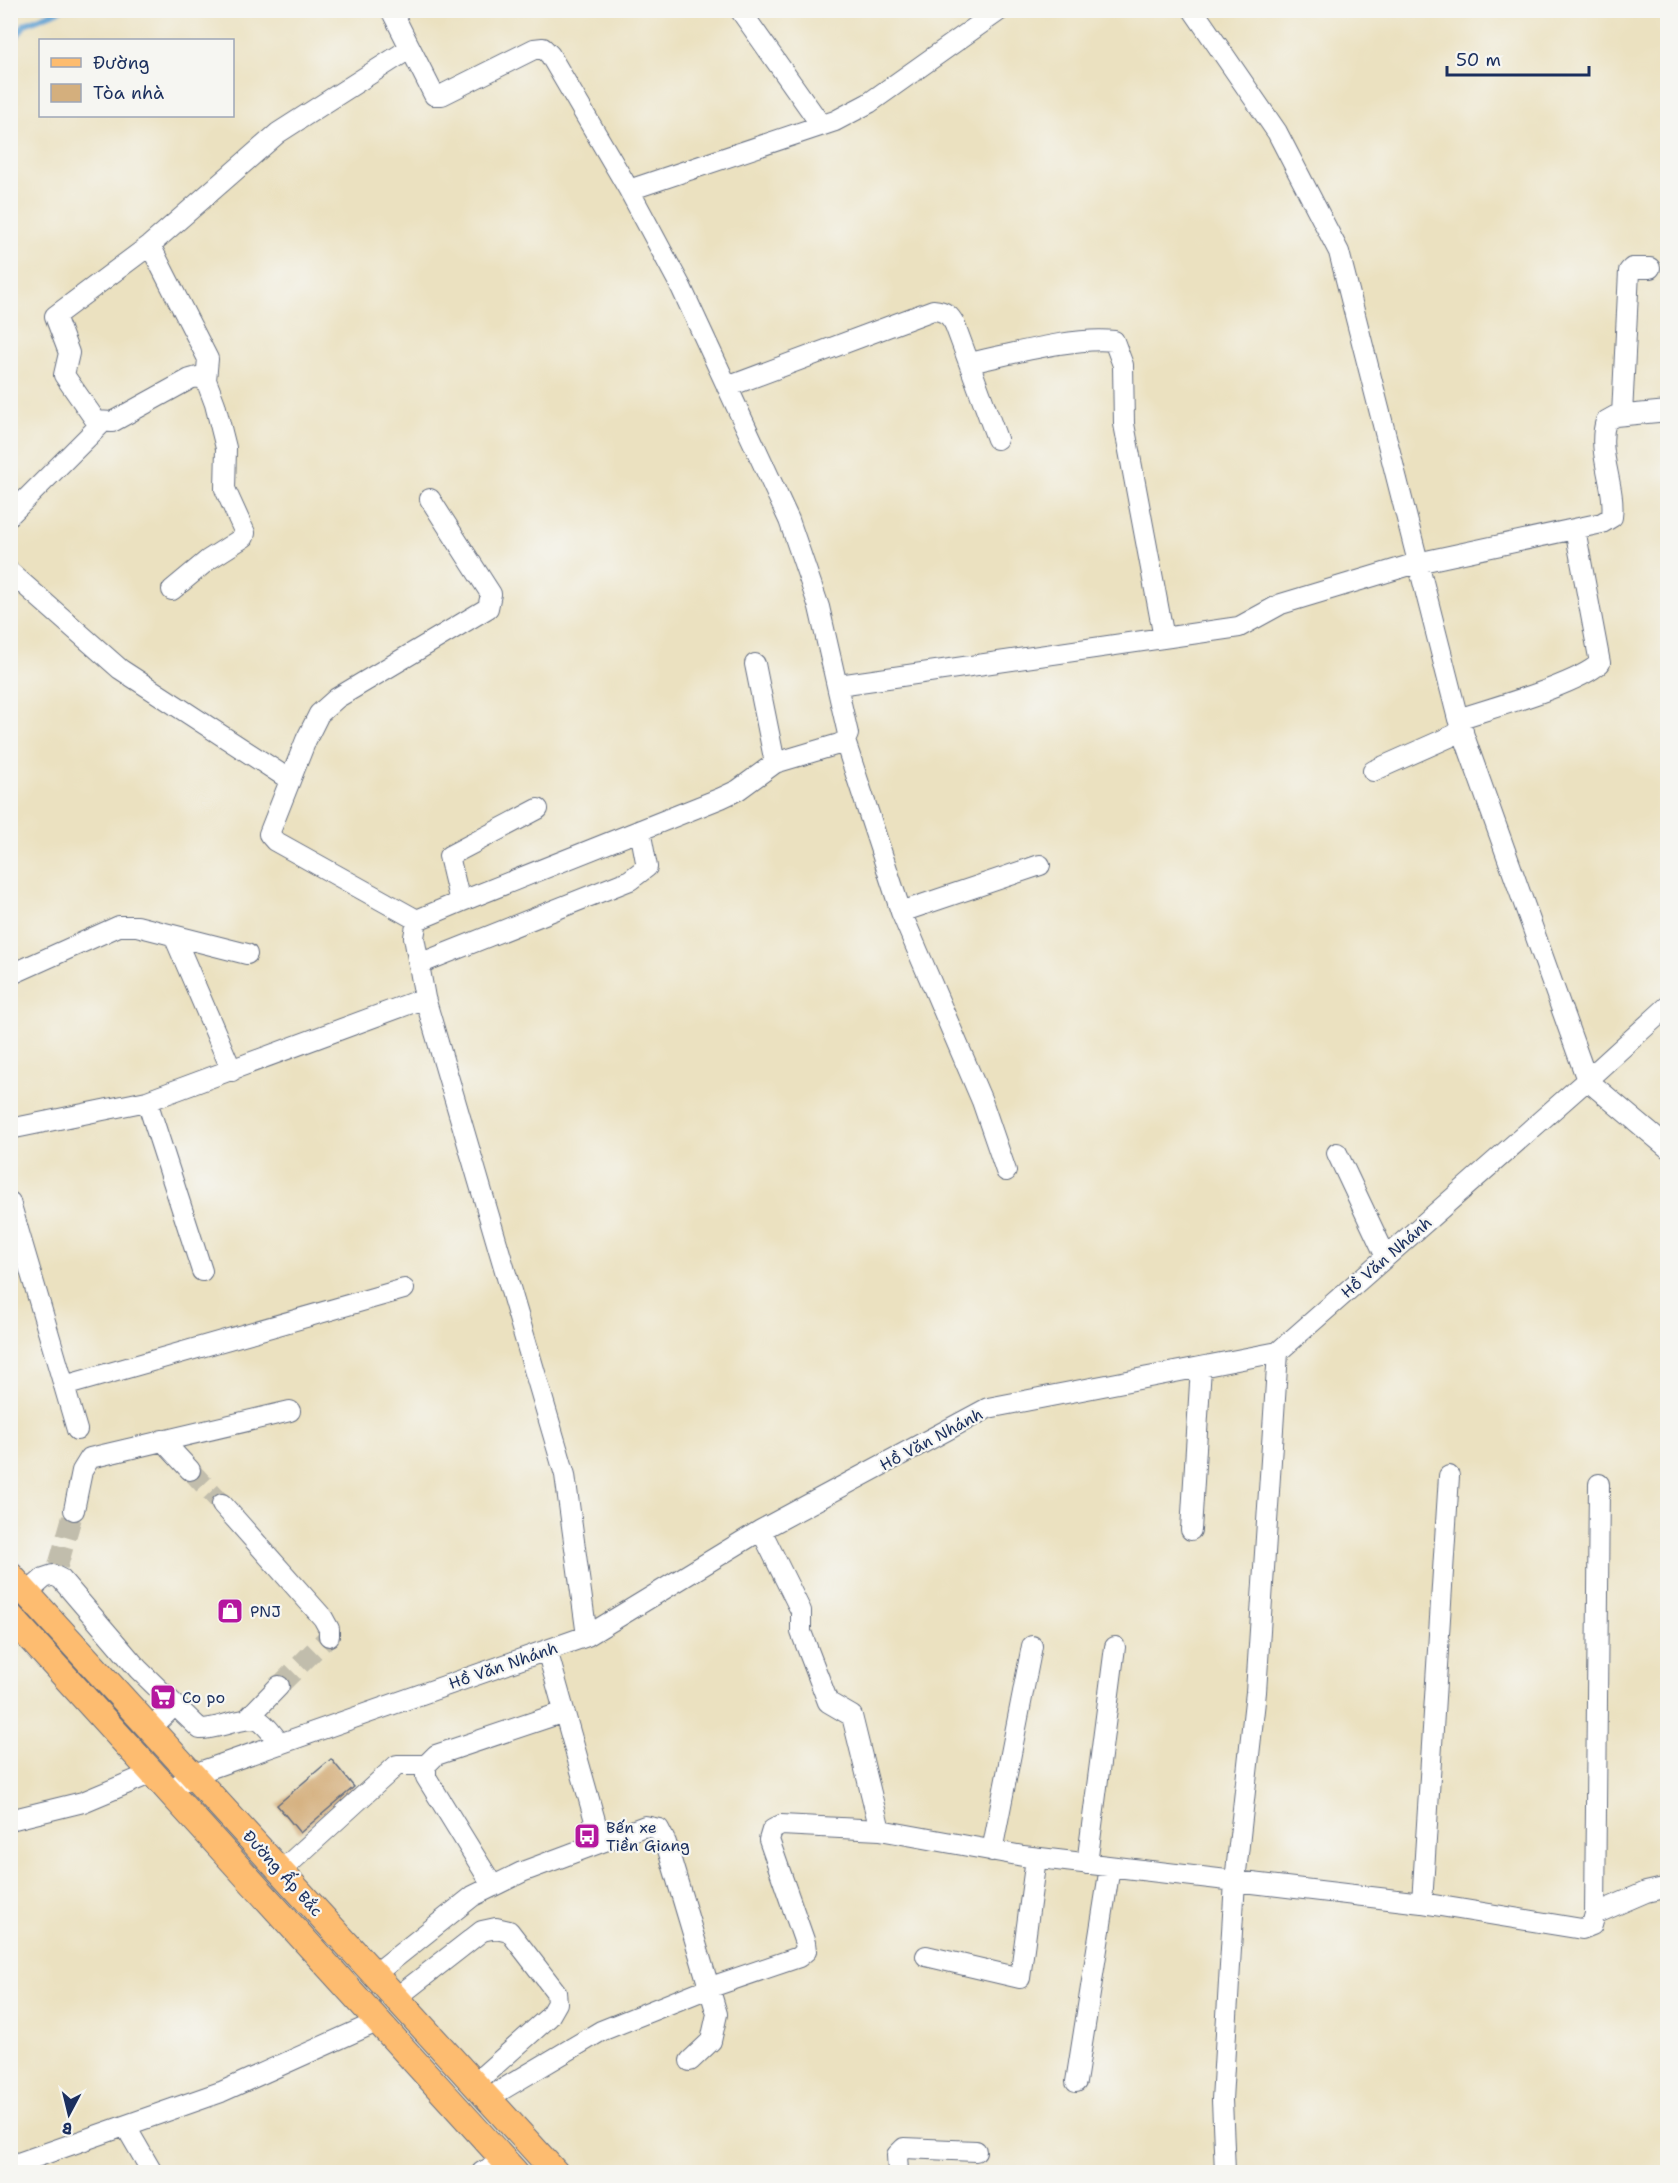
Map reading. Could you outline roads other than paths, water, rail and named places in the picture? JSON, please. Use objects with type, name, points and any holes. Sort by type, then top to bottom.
[{"type":"main road","name":"Đường Ấp Bắc","points":[[19,1584],[555,2172]]},
{"type":"main road","name":"Đường Ấp Bắc","points":[[10,1616],[510,2167]]},
{"type":"main road","points":[[316,1954],[341,1937]]},
{"type":"street","points":[[391,10],[434,95],[442,95],[534,49],[543,48],[550,56],[629,190],[681,287],[789,520],[819,607],[839,685],[848,734],[845,741],[901,912],[982,1101],[1006,1171]]},
{"type":"street","points":[[740,10],[821,125]]},
{"type":"street","points":[[629,190],[821,125],[869,103],[1000,10]]},
{"type":"street","points":[[1192,10],[1277,132],[1339,252],[1460,725],[1587,1080],[1668,1148]]},
{"type":"street","points":[[206,380],[197,377],[190,379],[112,422],[96,421],[64,375],[69,353],[54,316],[150,245],[278,134],[409,49]]},
{"type":"street","points":[[150,245],[208,359],[206,380],[215,404],[226,448],[225,489],[245,533],[244,537],[208,560],[172,590]]},
{"type":"street","points":[[1622,415],[1629,272],[1632,268],[1650,268]]},
{"type":"street","points":[[727,387],[933,310],[942,311],[950,316],[997,440]]},
{"type":"street","points":[[969,363],[1030,350],[1106,340],[1114,341],[1118,347],[1125,380],[1122,409],[1125,435],[1164,638]]},
{"type":"street","points":[[839,685],[1239,627],[1281,604],[1417,563],[1602,523],[1612,517],[1613,503],[1601,435],[1606,421],[1622,415],[1668,411]]},
{"type":"street","points":[[10,515],[102,423]]},
{"type":"street","points":[[417,920],[274,841],[269,834],[319,714],[337,698],[488,608],[491,594],[430,499]]},
{"type":"street","points":[[1373,771],[1460,725],[1589,671],[1600,663],[1575,529]]},
{"type":"street","points":[[10,572],[120,669],[290,780]]},
{"type":"street","points":[[755,664],[775,763]]},
{"type":"street","points":[[417,920],[730,794],[775,763],[845,741]]},
{"type":"street","points":[[460,902],[448,856],[538,809]]},
{"type":"street","points":[[419,964],[630,880],[647,867],[640,830]]},
{"type":"street","points":[[901,912],[1040,865]]},
{"type":"street","points":[[417,920],[414,937],[425,998],[565,1475],[587,1636]]},
{"type":"street","points":[[10,975],[119,926],[137,926],[247,954]]},
{"type":"street","points":[[174,936],[232,1071]]},
{"type":"street","points":[[10,1129],[147,1101],[425,998]]},
{"type":"street","name":"Hồ Văn Nhánh","points":[[10,1820],[194,1774],[587,1636],[762,1530],[988,1408],[1278,1352],[1668,1006]]},
{"type":"street","points":[[147,1101],[202,1271]]},
{"type":"street","points":[[1337,1153],[1386,1257]]},
{"type":"street","points":[[10,1202],[77,1430]]},
{"type":"street","points":[[64,1386],[404,1289]]},
{"type":"street","points":[[1225,2172],[1222,2100],[1235,1881],[1256,1692],[1278,1352]]},
{"type":"street","points":[[1191,1530],[1202,1367]]},
{"type":"street","points":[[74,1510],[82,1471],[90,1458],[290,1411]]},
{"type":"street","points":[[162,1440],[190,1470]]},
{"type":"street","points":[[1422,1903],[1449,1476]]},
{"type":"street","points":[[481,2090],[601,2031],[711,1988],[799,1958],[806,1951],[805,1943],[770,1840],[772,1830],[781,1826],[880,1830],[1036,1858],[1422,1903],[1582,1929],[1592,1925],[1594,1914],[1599,1484]]},
{"type":"street","points":[[222,1504],[323,1618],[329,1629],[329,1636]]},
{"type":"street","points":[[762,1530],[801,1611],[801,1632],[828,1702],[852,1716],[880,1830]]},
{"type":"street","points":[[19,1584],[44,1578],[55,1571],[138,1669],[200,1729],[211,1730],[248,1718],[279,1686]]},
{"type":"street","points":[[992,1851],[1032,1646]]},
{"type":"street","points":[[1087,1864],[1115,1647]]},
{"type":"street","points":[[547,1650],[601,1842]]},
{"type":"street","points":[[151,1728],[175,1706]]},
{"type":"street","points":[[494,1886],[426,1777],[426,1765],[436,1755],[564,1712]]},
{"type":"street","points":[[248,1718],[261,1721],[280,1744]]},
{"type":"street","points":[[281,1871],[397,1765],[426,1765]]},
{"type":"street","points":[[375,1974],[473,1896],[522,1872],[645,1826],[659,1829],[666,1843],[717,2014],[716,2027],[711,2041],[690,2061]]},
{"type":"street","points":[[926,1956],[1020,1978],[1036,1858]]},
{"type":"street","points":[[1076,2082],[1110,1867]]},
{"type":"street","points":[[1594,1914],[1646,1892],[1668,1887]]},
{"type":"street","points":[[396,1998],[482,1931],[496,1928],[509,1931],[556,1992],[557,2003],[549,2017],[481,2090]]},
{"type":"street","points":[[10,2166],[221,2092],[379,2021]]},
{"type":"street","points":[[126,2127],[152,2172]]},
{"type":"street","points":[[898,2172],[897,2155],[904,2148],[976,2151]]},
{"type":"street","points":[[482,2172],[510,2167]]},
{"type":"waterway","points":[[10,46],[25,24],[60,10]]},
{"type":"tunnel","points":[[190,1470],[222,1504]]},
{"type":"tunnel","points":[[58,1566],[74,1510]]},
{"type":"tunnel","points":[[279,1686],[329,1636]]},
{"type":"place","name":"PNJ","points":[[230,1611]]},
{"type":"place","name":"Co po","points":[[163,1697]]},
{"type":"place","name":"Bến xe Tiền Giang","points":[[587,1836]]}]
